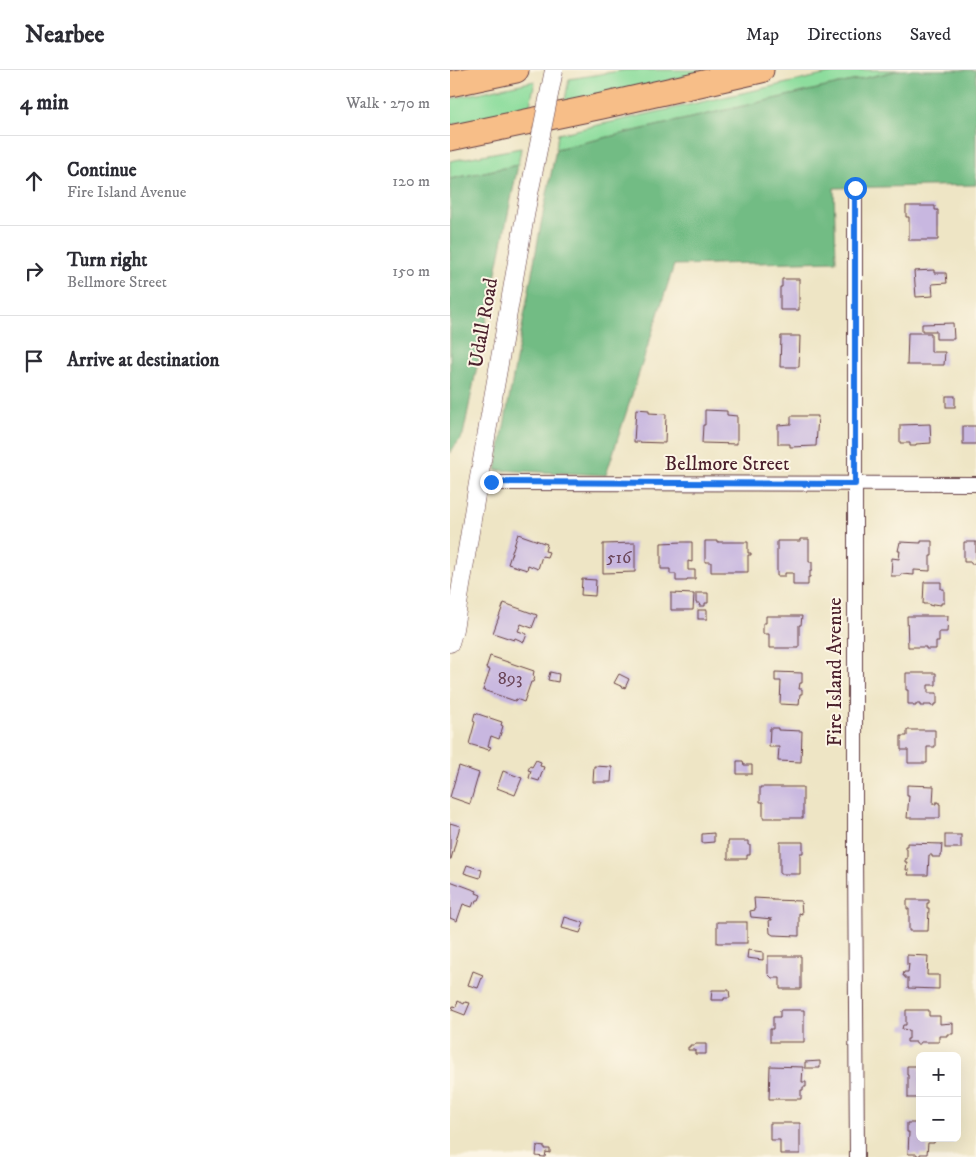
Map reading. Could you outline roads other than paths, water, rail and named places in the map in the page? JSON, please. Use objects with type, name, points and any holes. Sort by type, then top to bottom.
[{"type":"highway","points":[[450,84],[516,70]]},
{"type":"highway","points":[[450,138],[760,70]]},
{"type":"street","name":"Udall Road","points":[[450,643],[454,629],[528,199],[554,70]]},
{"type":"street","name":"Fire Island Avenue","points":[[855,188],[857,1157]]},
{"type":"street","name":"Bellmore Street","points":[[478,482],[976,484]]}]
